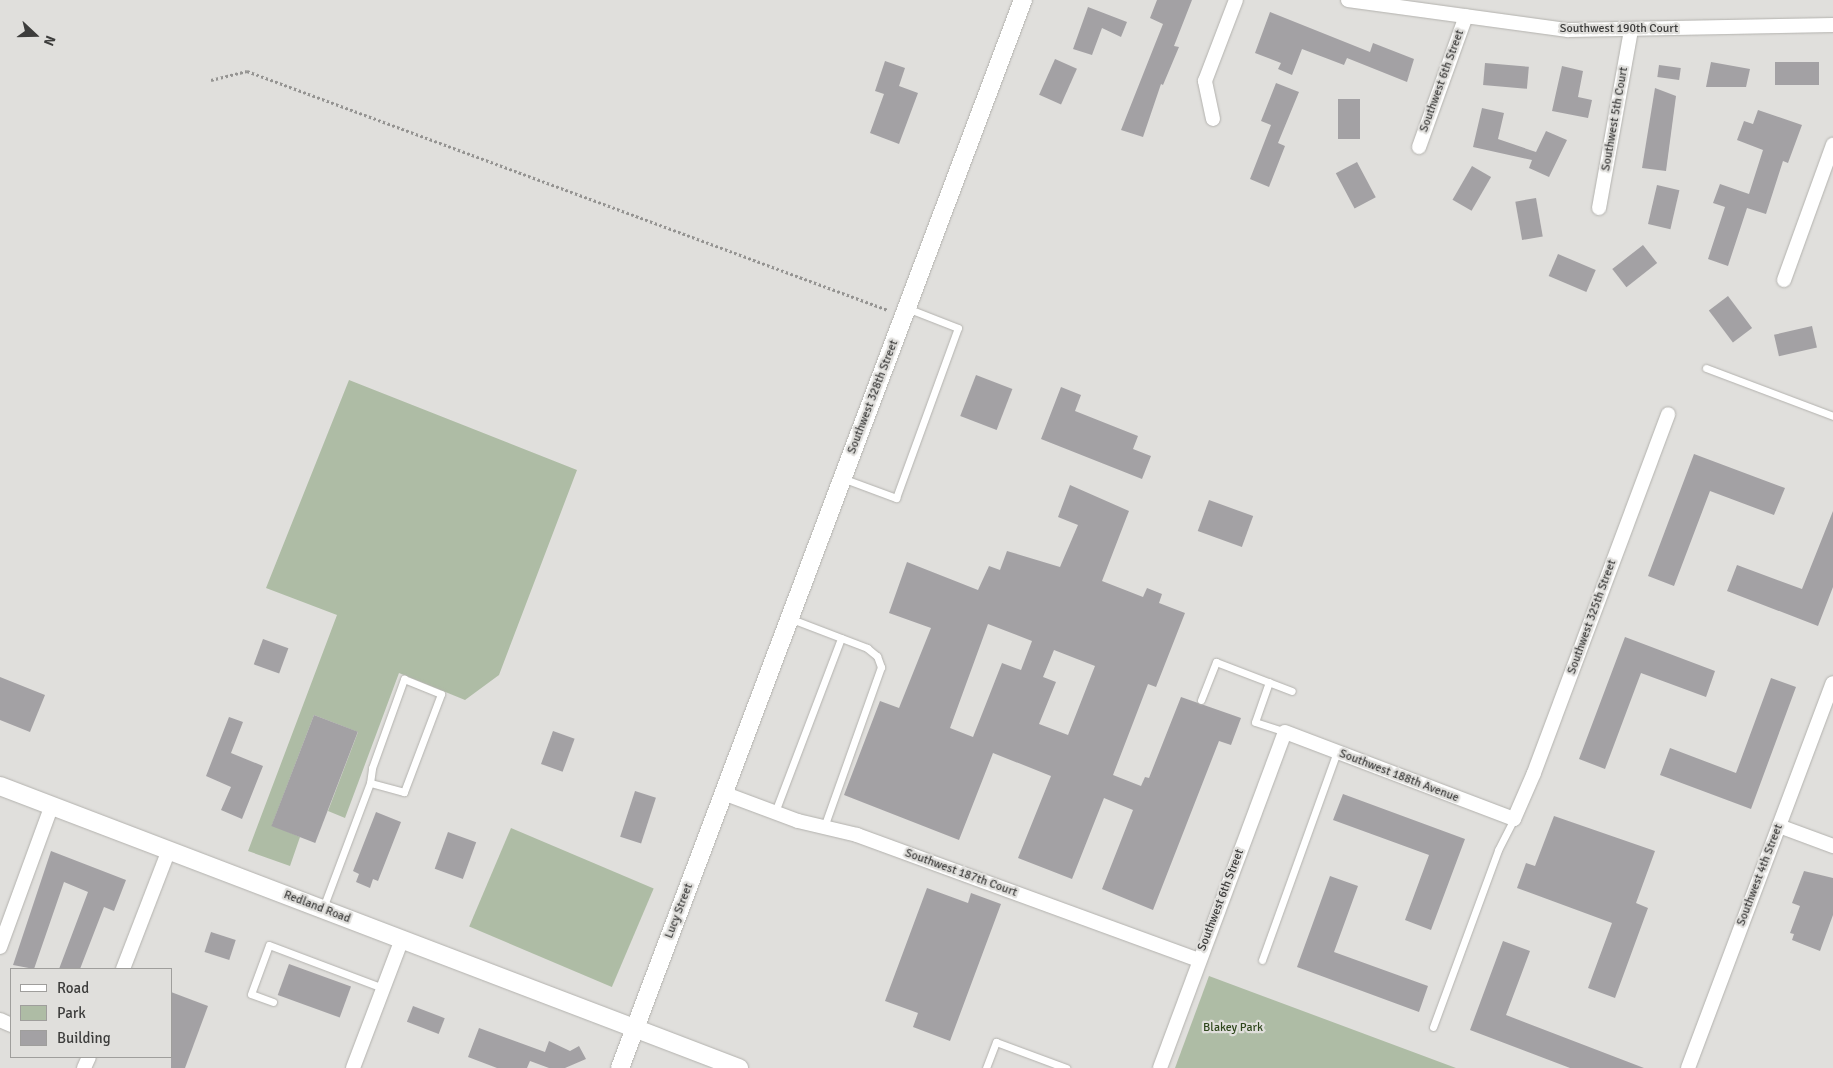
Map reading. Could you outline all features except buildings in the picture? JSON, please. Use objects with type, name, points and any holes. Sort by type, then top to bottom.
[{"type":"street","name":"Southwest 328th Street","points":[[723,794],[1023,0]]},
{"type":"street","points":[[1213,119],[1205,81],[1236,0]]},
{"type":"street","name":"Southwest 190th Court","points":[[1348,0],[1550,29],[1631,30],[1833,25]]},
{"type":"street","name":"Southwest 6th Street","points":[[1419,147],[1466,16]]},
{"type":"street","name":"Southwest 5th Court","points":[[1599,208],[1631,30]]},
{"type":"street","points":[[1784,280],[1833,145]]},
{"type":"street","name":"Southwest 325th Street","points":[[1514,819],[1534,773],[1668,414]]},
{"type":"street","name":"Southwest 4th Street","points":[[1688,1068],[1833,683]]},
{"type":"street","name":"Southwest 6th Street","points":[[1160,1068],[1198,960],[1285,732]]},
{"type":"street","name":"Southwest 188th Avenue","points":[[1285,732],[1514,819]]},
{"type":"street","name":"Redland Road","points":[[0,786],[739,1068]]},
{"type":"street","name":"Southwest 187th Court","points":[[723,794],[824,827],[857,835],[1198,960]]},
{"type":"street","name":"Lucy Street","points":[[620,1068],[723,794]]},
{"type":"street","points":[[0,947],[52,806]]},
{"type":"street","points":[[1779,826],[1833,846]]},
{"type":"street","points":[[123,968],[168,850]]},
{"type":"street","points":[[353,1068],[402,939]]},
{"type":"lane","points":[[842,478],[896,498],[958,328],[905,312]]},
{"type":"lane","points":[[1706,368],[1833,416]]},
{"type":"lane","points":[[789,618],[872,651],[880,662],[880,674],[824,827]]},
{"type":"lane","points":[[775,812],[840,638]]},
{"type":"lane","points":[[1201,700],[1216,662],[1292,691]]},
{"type":"lane","points":[[323,909],[370,783],[404,680],[441,694],[404,792],[370,783]]},
{"type":"lane","points":[[1269,682],[1255,722],[1285,732]]},
{"type":"lane","points":[[1262,960],[1337,752]]},
{"type":"lane","points":[[1433,1027],[1498,850],[1514,819]]},
{"type":"lane","points":[[273,1002],[251,994],[270,946],[383,988]]},
{"type":"lane","points":[[986,1068],[996,1042],[1066,1068]]},
{"type":"path","points":[[211,80],[246,70],[905,312]]},
{"type":"green space","points":[[349,380],[577,470],[499,675],[465,700],[399,673],[345,818],[328,811],[358,732],[314,715],[272,825],[300,837],[290,866],[248,851],[337,615],[266,588]]},
{"type":"green space","points":[[511,828],[654,889],[612,987],[469,926]]},
{"type":"green space","name":"Blakey Park","points":[[1209,976],[1456,1068],[1175,1068]]}]
